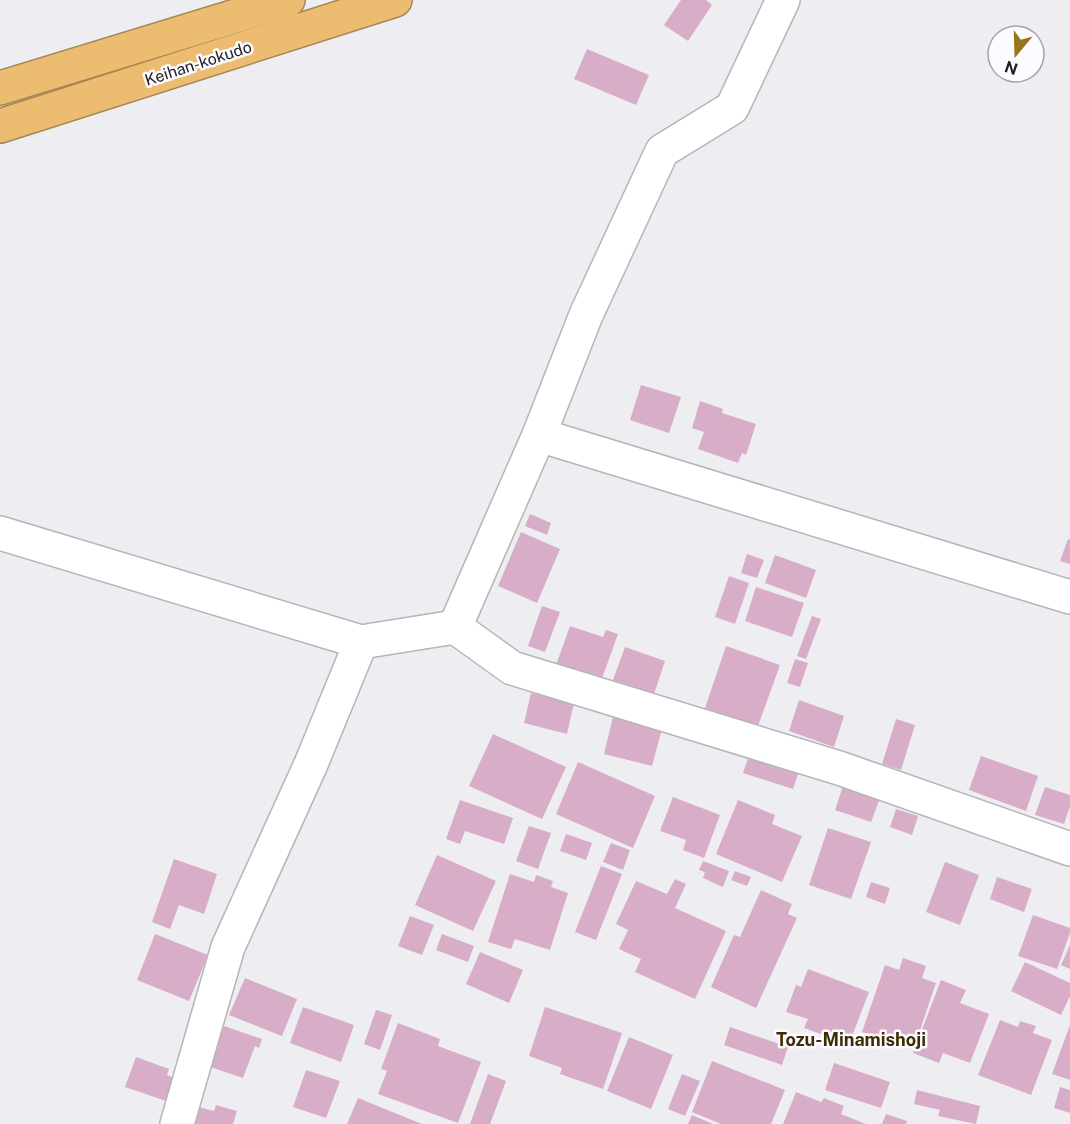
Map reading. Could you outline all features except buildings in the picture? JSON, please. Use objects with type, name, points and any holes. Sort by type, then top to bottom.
[{"type":"highway","name":"Keihan-kokudo","points":[[0,88],[288,0]]},
{"type":"highway","name":"Keihan-kokudo","points":[[0,126],[395,0]]},
{"type":"street","points":[[455,627],[539,435],[586,315],[662,152],[732,108],[783,0]]},
{"type":"street","points":[[539,435],[1070,597]]},
{"type":"street","points":[[0,533],[361,642],[455,627],[512,668],[839,768],[1070,849]]},
{"type":"street","points":[[177,1124],[228,947],[311,764],[361,642]]},
{"type":"district","name":"Tozu-Minamishoji","points":[[851,1040]]}]
